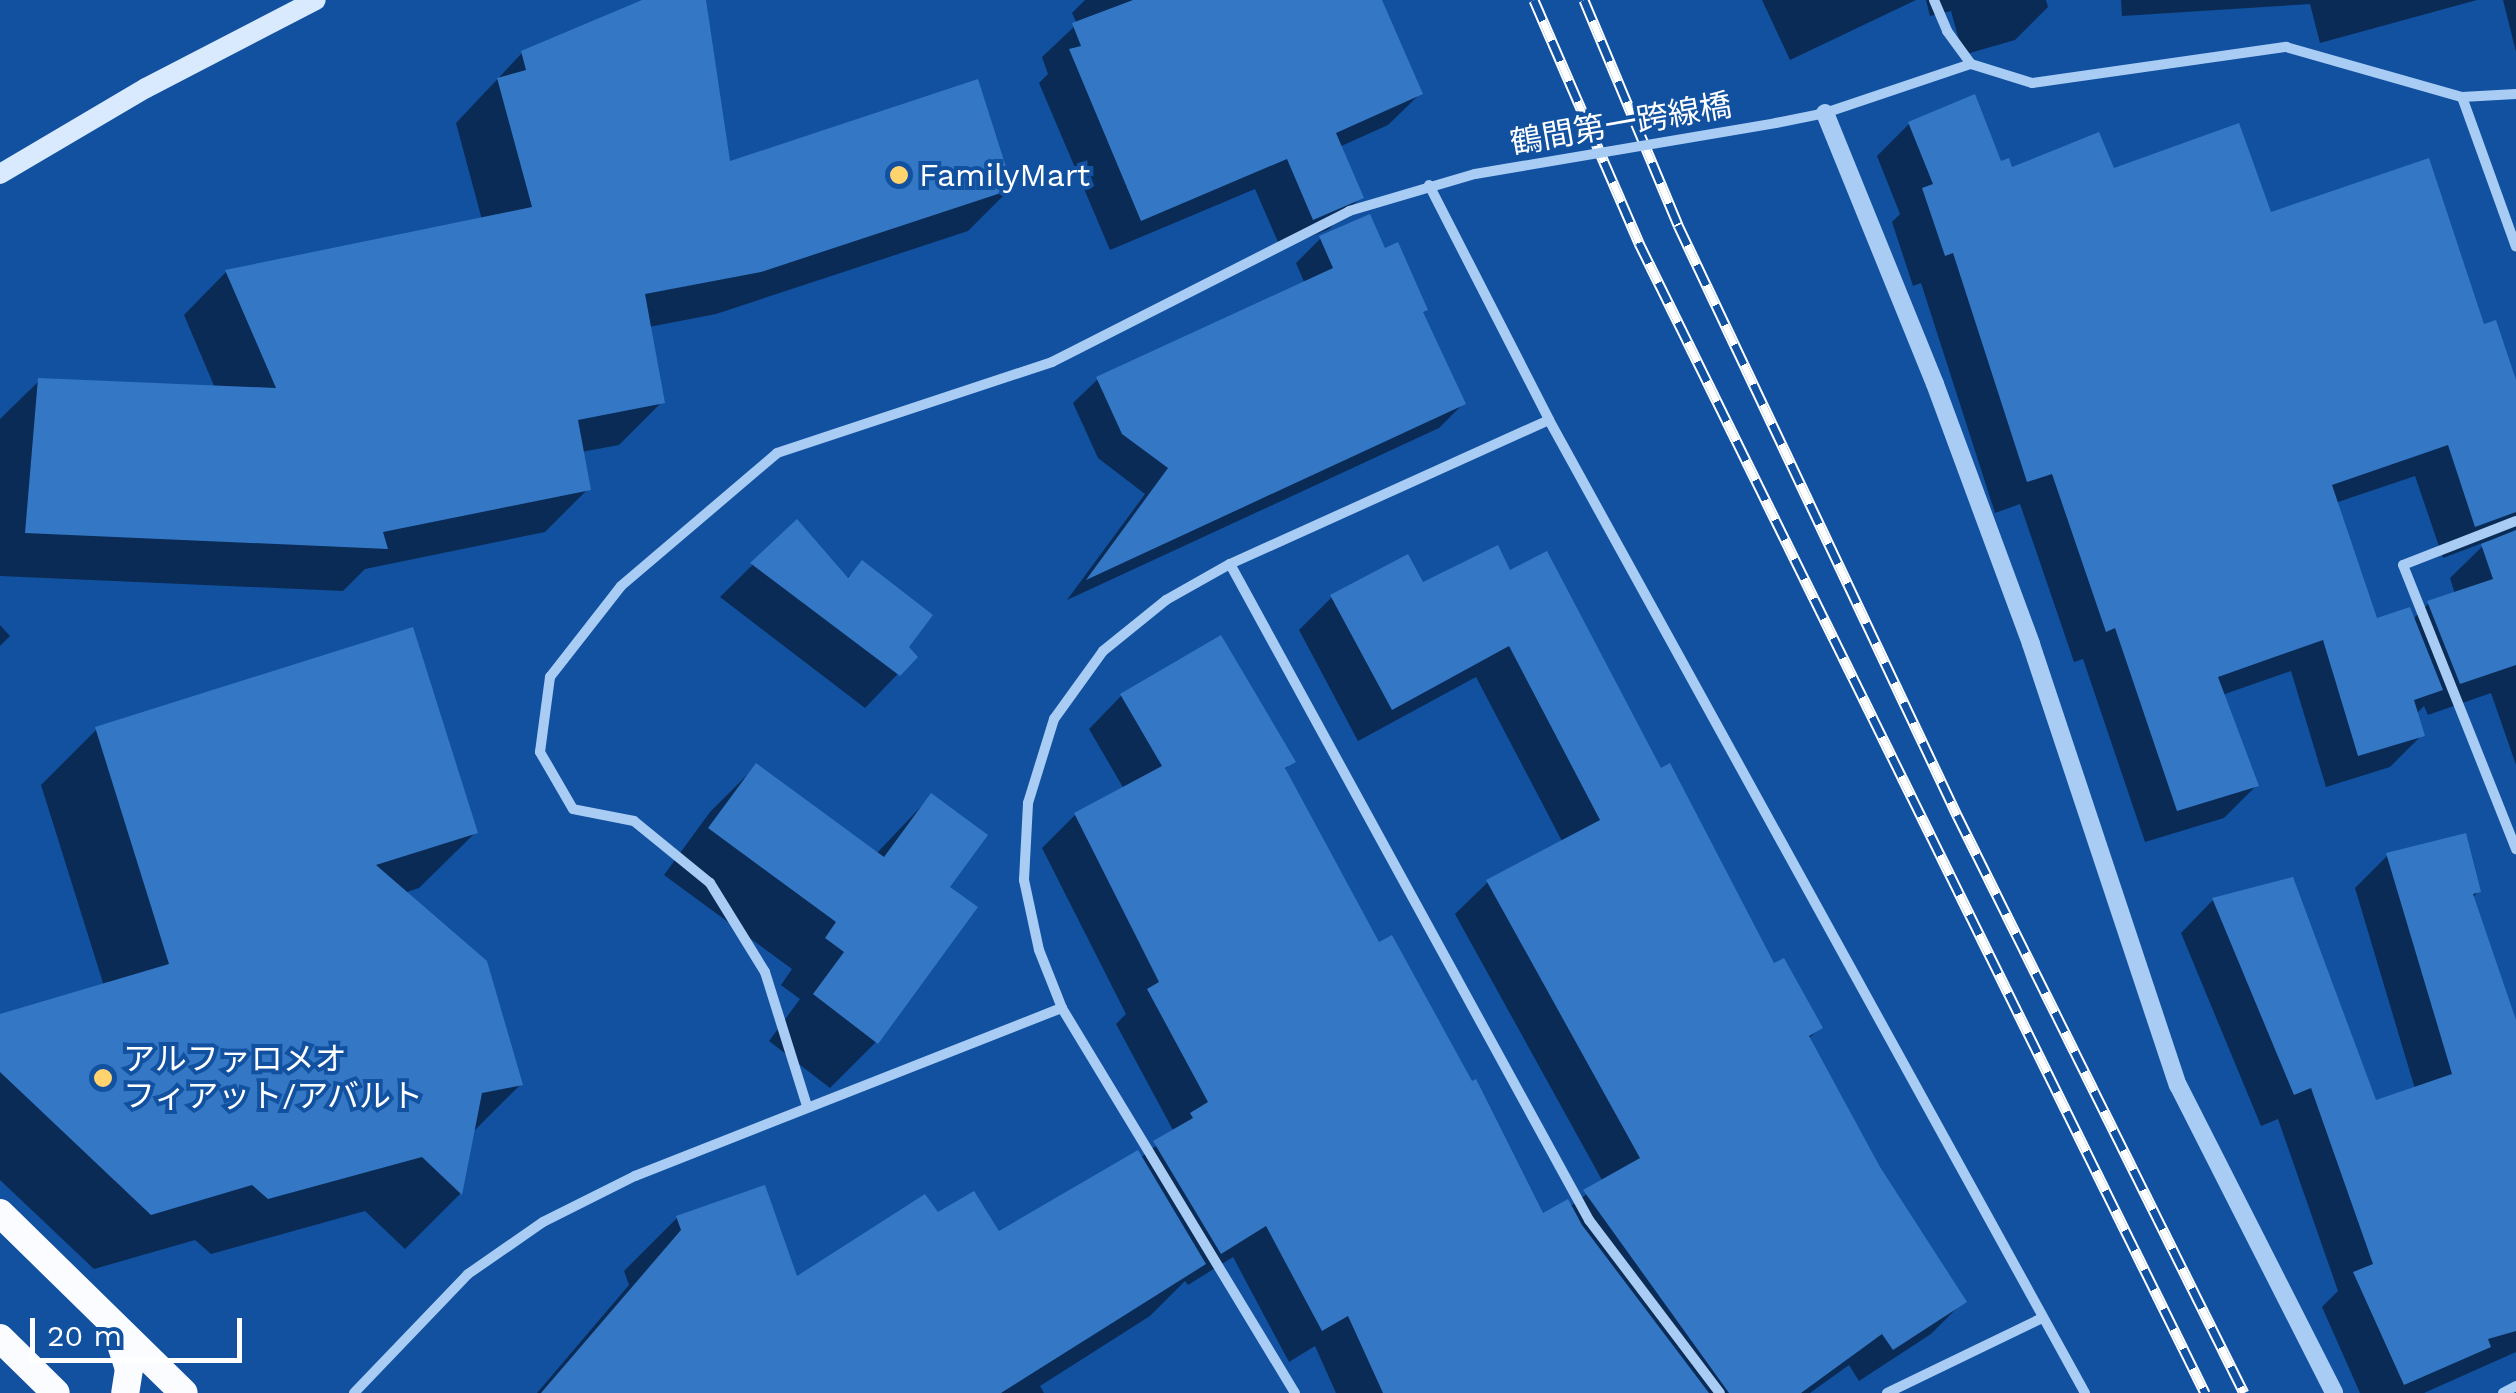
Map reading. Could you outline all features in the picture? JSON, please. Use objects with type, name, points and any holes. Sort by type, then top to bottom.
[{"type":"highway","points":[[0,1214],[184,1393]]},
{"type":"highway","points":[[114,1323],[129,1369],[124,1393]]},
{"type":"highway","points":[[0,1338],[56,1393]]},
{"type":"main road","points":[[0,174],[146,88],[316,0]]},
{"type":"street","points":[[1934,0],[1970,64],[2032,83],[2286,47],[2462,96],[2516,94]]},
{"type":"street","name":"鶴間第一跨線橋","points":[[808,1106],[764,972],[710,883],[634,821],[573,809],[540,752],[550,677],[621,586],[776,453],[1052,362],[1348,211],[1429,184],[1476,174],[1825,113],[1970,64]]},
{"type":"street","points":[[2462,96],[2516,247]]},
{"type":"street","points":[[1825,113],[1935,384],[2017,607],[2178,1085],[2334,1393]]},
{"type":"street","points":[[1429,184],[1550,420],[2040,1319],[2085,1393]]},
{"type":"street","points":[[1294,1393],[1062,1008],[1039,950],[1024,880],[1028,803],[1054,719],[1103,651],[1166,600],[1230,564],[1550,420]]},
{"type":"street","points":[[2516,522],[2403,565],[2516,849]]},
{"type":"street","points":[[1230,564],[1589,1220],[1720,1393]]},
{"type":"street","points":[[354,1393],[468,1274],[543,1222],[635,1176],[1062,1008]]},
{"type":"street","points":[[1887,1393],[2040,1319]]},
{"type":"street","points":[[2503,1393],[2516,1386]]},
{"type":"building","points":[[642,0],[706,0],[730,161],[978,79],[1013,189],[761,272],[645,294],[665,403],[578,420],[591,490],[383,532],[388,549],[25,533],[38,378],[276,388],[225,270],[532,207],[497,78],[526,70],[521,51]]},
{"type":"building","points":[[1133,0],[1382,0],[1423,94],[1336,133],[1364,198],[1313,220],[1287,159],[1141,221],[1069,49],[1081,46],[1072,23]]},
{"type":"building","points":[[1975,94],[2001,161],[2009,158],[2012,167],[2099,132],[2114,168],[2239,123],[2271,212],[2429,158],[2484,324],[2496,320],[2516,380],[2516,512],[2475,527],[2448,445],[2332,485],[2377,618],[2410,607],[2443,690],[2414,700],[2425,736],[2358,756],[2323,640],[2218,677],[2259,786],[2177,811],[2115,628],[2106,632],[2052,474],[2027,482],[1953,253],[1945,256],[1922,188],[1933,184],[1908,122]]},
{"type":"building","points":[[1370,214],[1385,248],[1398,242],[1428,310],[1423,312],[1466,404],[1086,580],[1168,468],[1122,434],[1096,377],[1333,268],[1319,236]]},
{"type":"building","points":[[797,519],[848,578],[862,560],[933,615],[909,647],[918,657],[900,676],[750,563]]},
{"type":"building","points":[[2516,530],[2516,665],[2460,684],[2427,601],[2493,579],[2481,544]]},
{"type":"building","points":[[1498,545],[1510,570],[1547,551],[1661,768],[1670,763],[1774,963],[1784,958],[1823,1028],[1809,1036],[1880,1167],[1967,1302],[1893,1350],[1882,1334],[1801,1393],[1729,1393],[1583,1190],[1640,1158],[1486,880],[1600,820],[1509,646],[1392,710],[1330,595],[1408,554],[1423,582]]},
{"type":"building","points":[[413,627],[478,833],[376,865],[487,961],[523,1085],[482,1093],[462,1195],[422,1157],[268,1199],[252,1185],[151,1215],[0,1072],[0,1014],[169,964],[95,727]]},
{"type":"building","points":[[1221,635],[1296,762],[1285,768],[1379,942],[1392,935],[1472,1081],[1476,1079],[1543,1213],[1568,1199],[1582,1225],[1709,1393],[1383,1393],[1348,1316],[1322,1331],[1266,1226],[1221,1254],[1153,1141],[1193,1118],[1190,1113],[1208,1102],[1147,989],[1159,982],[1074,813],[1162,766],[1120,694]]},
{"type":"building","points":[[756,763],[884,857],[931,793],[988,835],[950,887],[978,907],[878,1044],[813,994],[844,952],[825,938],[836,922],[708,828]]},
{"type":"building","points":[[2466,833],[2481,892],[2473,894],[2516,1020],[2516,1331],[2488,1339],[2491,1347],[2404,1385],[2353,1272],[2373,1264],[2311,1088],[2294,1095],[2212,898],[2293,877],[2376,1100],[2452,1074],[2386,853]]},
{"type":"building","points":[[1138,1150],[1206,1264],[1001,1393],[541,1393],[681,1230],[676,1216],[765,1185],[797,1276],[925,1194],[938,1212],[974,1191],[999,1231]]},
{"type":"railway","points":[[1534,0],[1639,243],[2205,1393]]},
{"type":"railway","points":[[1584,0],[1678,225],[1957,815],[2244,1393]]},
{"type":"place","name":"FamilyMart","points":[[899,175]]},
{"type":"place","name":"アルファロメオ フィアット/アバルト","points":[[103,1078]]}]
